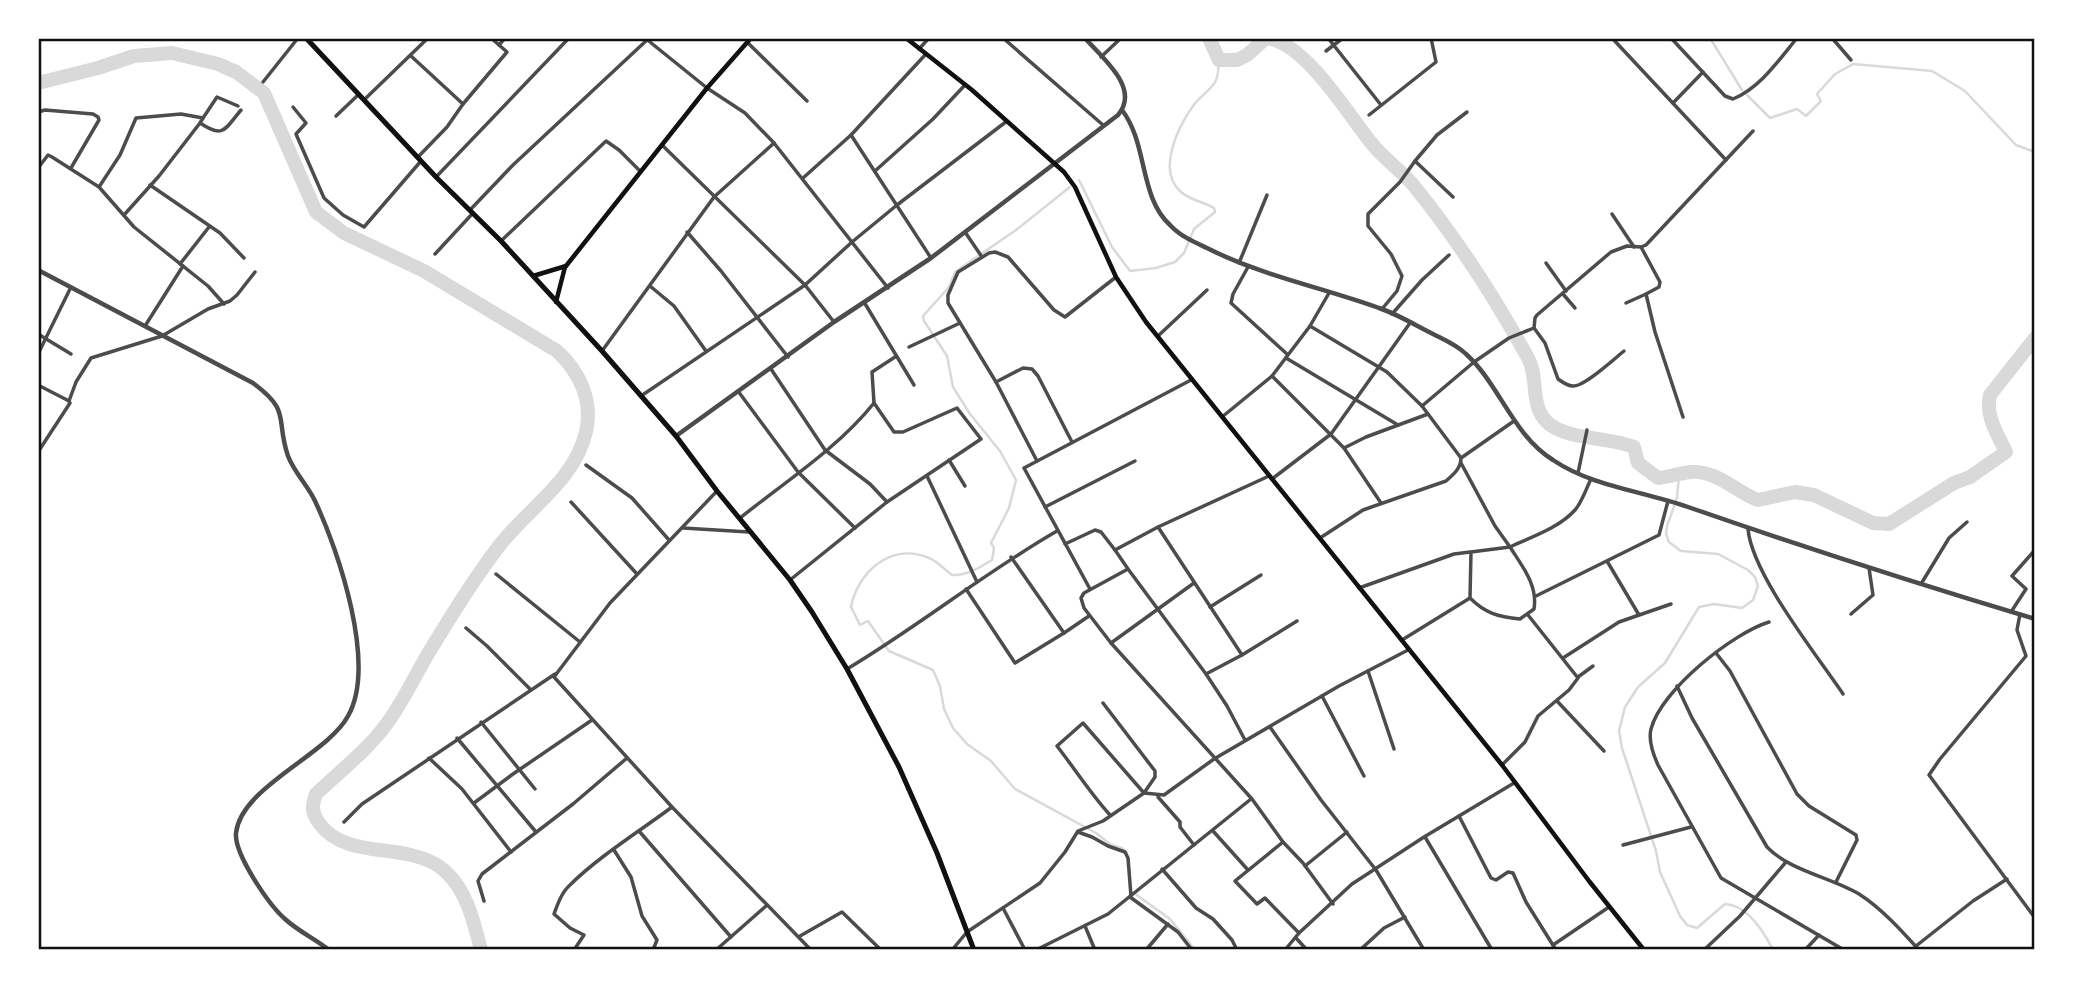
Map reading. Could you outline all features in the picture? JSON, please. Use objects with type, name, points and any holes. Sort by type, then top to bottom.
[{"type":"highway","points":[[306,38],[436,177],[501,241],[602,351],[676,436],[790,580],[813,612],[900,767],[974,950]]},
{"type":"main road","points":[[906,38],[1008,120],[1056,163],[1076,187],[1116,277],[1129,299],[1318,539],[1502,765],[1642,948]]},
{"type":"main road","points":[[556,302],[566,266],[707,88],[749,40]]},
{"type":"main road","points":[[533,276],[566,266]]},
{"type":"street","points":[[263,82],[298,38]]},
{"type":"street","points":[[365,99],[428,38]]},
{"type":"street","points":[[293,107],[306,123],[296,134],[324,198],[343,215],[364,227],[507,52],[491,38]]},
{"type":"street","points":[[499,45],[505,38]]},
{"type":"street","points":[[436,177],[569,38]]},
{"type":"street","points":[[919,48],[929,38]]},
{"type":"street","points":[[1003,38],[1103,125]]},
{"type":"street","points":[[676,436],[834,322],[931,258],[1122,110],[1125,90],[1121,82],[1085,38]]},
{"type":"street","points":[[1101,57],[1121,38]]},
{"type":"street","points":[[1328,38],[1381,105]]},
{"type":"street","points":[[1326,51],[1343,38]]},
{"type":"street","points":[[1368,115],[1436,62],[1431,38]]},
{"type":"street","points":[[1612,38],[1726,160]]},
{"type":"street","points":[[1671,38],[1726,96],[1733,99],[1766,75],[1797,38]]},
{"type":"street","points":[[1832,38],[1851,60]]},
{"type":"street","points":[[435,254],[513,165],[646,39],[707,88],[746,113],[803,178],[888,288]]},
{"type":"street","points":[[749,40],[807,101]]},
{"type":"street","points":[[803,178],[851,135],[926,54]]},
{"type":"street","points":[[411,56],[463,104]]},
{"type":"street","points":[[1673,104],[1703,72]]},
{"type":"street","points":[[874,171],[933,119],[965,85]]},
{"type":"street","points":[[336,116],[360,94]]},
{"type":"street","points":[[124,215],[200,123],[217,97],[240,108],[223,131],[216,132],[200,123]]},
{"type":"street","points":[[38,112],[45,110],[93,114],[98,117],[99,120],[71,168]]},
{"type":"street","points":[[1122,110],[1134,128],[1155,206],[1169,225],[1183,236],[1238,264],[1382,309],[1453,343],[1474,362],[1532,443],[1550,458],[1591,479],[2035,619]]},
{"type":"street","points":[[1382,309],[1397,291],[1402,276],[1391,254],[1367,226],[1366,217],[1400,182],[1437,135],[1467,112]]},
{"type":"street","points":[[99,187],[120,155],[136,118],[181,114],[203,118]]},
{"type":"street","points":[[640,397],[805,285],[897,205],[1008,120]]},
{"type":"street","points":[[1624,351],[1589,379],[1572,386],[1558,379],[1545,343],[1534,328],[1535,318],[1611,252],[1621,247],[1646,245],[1753,131]]},
{"type":"street","points":[[851,135],[931,258]]},
{"type":"street","points":[[501,241],[606,141],[640,171]]},
{"type":"street","points":[[602,351],[714,197],[774,143]]},
{"type":"street","points":[[663,145],[805,285],[834,322]]},
{"type":"street","points":[[38,168],[48,155],[99,187],[134,226],[208,286],[224,304]]},
{"type":"street","points":[[1415,161],[1453,197]]},
{"type":"street","points":[[150,185],[210,226],[244,258]]},
{"type":"street","points":[[1238,264],[1266,195]]},
{"type":"street","points":[[1612,214],[1634,247]]},
{"type":"street","points":[[145,326],[181,265],[210,226]]},
{"type":"street","points":[[687,232],[788,357]]},
{"type":"street","points":[[965,232],[980,255]]},
{"type":"street","points":[[1626,303],[1659,287],[1660,282],[1641,247]]},
{"type":"street","points":[[1037,461],[996,382],[948,303],[948,295],[958,272],[980,255],[995,252],[1008,257],[1054,310],[1065,317],[1116,277]]},
{"type":"street","points":[[1392,314],[1449,255]]},
{"type":"street","points":[[1546,263],[1575,308]]},
{"type":"street","points":[[1248,267],[1231,303],[1286,356],[1398,425]]},
{"type":"street","points":[[38,270],[253,383],[274,401],[281,413],[288,457],[314,499],[333,546],[355,627],[360,674],[348,718],[334,734],[261,794],[239,821],[235,835],[239,850],[275,909],[328,950]]},
{"type":"street","points":[[38,452],[70,403],[76,382],[92,358],[162,336],[208,309],[224,304],[237,295],[255,272]]},
{"type":"street","points":[[650,286],[681,315],[706,351]]},
{"type":"street","points":[[38,354],[71,287]]},
{"type":"street","points":[[1158,336],[1207,290]]},
{"type":"street","points":[[1222,417],[1272,376],[1310,326],[1329,293]]},
{"type":"street","points":[[1646,294],[1655,332],[1683,417]]},
{"type":"street","points":[[864,302],[914,385]]},
{"type":"street","points":[[909,347],[960,323]]},
{"type":"street","points":[[1115,550],[1158,527],[1271,478],[1331,434],[1410,323]]},
{"type":"street","points":[[1310,326],[1378,366],[1422,406],[1461,461],[1495,526],[1532,585],[1536,596],[1534,609],[1520,619],[1494,615],[1481,609],[1470,598],[1471,552]]},
{"type":"street","points":[[1422,406],[1474,362],[1509,338],[1534,328]]},
{"type":"street","points":[[38,334],[71,354]]},
{"type":"street","points":[[790,580],[887,502],[981,439],[957,408],[903,432],[891,430],[874,402],[872,372],[895,357]]},
{"type":"street","points":[[771,369],[825,450],[870,484],[887,502]]},
{"type":"street","points":[[996,382],[1023,369],[1032,369],[1072,442]]},
{"type":"street","points":[[1272,376],[1344,448],[1381,503]]},
{"type":"street","points":[[1090,589],[1024,468],[1191,380]]},
{"type":"street","points":[[38,384],[69,401]]},
{"type":"street","points":[[738,391],[798,472],[855,528]]},
{"type":"street","points":[[740,518],[849,430],[874,402]]},
{"type":"street","points":[[1344,448],[1428,414]]},
{"type":"street","points":[[1318,539],[1355,513],[1446,481],[1461,461],[1514,421]]},
{"type":"street","points":[[1578,473],[1587,430]]},
{"type":"street","points":[[38,435],[46,440]]},
{"type":"street","points":[[949,460],[965,486]]},
{"type":"street","points":[[1045,508],[1135,461]]},
{"type":"street","points":[[586,465],[632,498],[669,540]]},
{"type":"street","points":[[927,475],[977,582]]},
{"type":"street","points":[[1359,588],[1454,554],[1510,547],[1549,529],[1578,505],[1591,479]]},
{"type":"street","points":[[344,822],[362,804],[555,674],[610,603],[717,491]]},
{"type":"street","points":[[571,502],[637,574]]},
{"type":"street","points":[[1536,596],[1659,535],[1670,502]]},
{"type":"street","points":[[1921,584],[1950,538],[1968,522]]},
{"type":"street","points":[[1158,527],[1242,655]]},
{"type":"street","points":[[682,528],[751,532]]},
{"type":"street","points":[[1748,529],[1751,547],[1766,578],[1843,694]]},
{"type":"street","points":[[1065,544],[1096,530],[1101,532],[1206,674],[1245,741]]},
{"type":"street","points":[[846,669],[892,642],[1011,558],[1057,531]]},
{"type":"street","points":[[2011,612],[2026,589],[2012,576],[2035,550]]},
{"type":"street","points":[[1011,558],[1064,633]]},
{"type":"street","points":[[1607,561],[1639,614]]},
{"type":"street","points":[[1851,614],[1872,595],[1869,568]]},
{"type":"street","points":[[1128,569],[1090,589],[1081,598],[1089,616],[1252,799],[1333,904]]},
{"type":"street","points":[[496,573],[580,642]]},
{"type":"street","points":[[1210,607],[1261,575]]},
{"type":"street","points":[[1111,643],[1194,583]]},
{"type":"street","points":[[966,589],[1016,663],[1089,616]]},
{"type":"street","points":[[1401,641],[1470,598]]},
{"type":"street","points":[[1563,658],[1619,622],[1671,604]]},
{"type":"street","points":[[2020,614],[2017,630],[2025,656],[1940,759],[1930,775],[2035,918]]},
{"type":"street","points":[[1528,615],[1578,677]]},
{"type":"street","points":[[1206,674],[1297,621]]},
{"type":"street","points":[[1769,622],[1716,653],[1677,686],[1654,720],[1650,741],[1658,765],[1721,878],[1843,950]]},
{"type":"street","points":[[466,628],[530,689]]},
{"type":"street","points":[[1110,816],[1056,746],[1083,723],[1144,793],[1164,795],[1214,759],[1408,650]]},
{"type":"street","points":[[1716,653],[1730,671],[1797,794],[1809,806],[1856,835],[1857,840],[1836,882]]},
{"type":"street","points":[[1502,765],[1525,742],[1538,716],[1593,666]]},
{"type":"street","points":[[1368,671],[1394,748]]},
{"type":"street","points":[[555,674],[555,680],[672,807],[811,950]]},
{"type":"street","points":[[1677,686],[1692,718],[1772,852],[1836,882],[1876,906],[1917,948],[1966,906],[2007,879]]},
{"type":"street","points":[[1322,696],[1364,776]]},
{"type":"street","points":[[1557,701],[1604,751]]},
{"type":"street","points":[[952,950],[967,932],[1048,875],[1078,831],[1087,825],[1103,821],[1144,793],[1154,777],[1155,771],[1103,704]]},
{"type":"street","points":[[474,803],[592,720]]},
{"type":"street","points":[[481,722],[535,789]]},
{"type":"street","points":[[1270,727],[1376,870],[1424,950]]},
{"type":"street","points":[[457,738],[536,832]]},
{"type":"street","points":[[429,758],[474,803],[511,852]]},
{"type":"street","points":[[484,901],[479,886],[480,877],[627,758]]},
{"type":"street","points":[[1285,950],[1352,884],[1514,783]]},
{"type":"street","points":[[1156,796],[1181,822],[1180,827],[1195,846]]},
{"type":"street","points":[[1036,950],[1108,914],[1252,799]]},
{"type":"street","points":[[574,950],[584,935],[554,914],[570,884],[672,807]]},
{"type":"street","points":[[1459,816],[1491,878],[1496,880],[1508,872],[1513,873],[1526,902],[1555,947],[1609,907]]},
{"type":"street","points":[[1623,845],[1692,827]]},
{"type":"street","points":[[639,831],[731,937]]},
{"type":"street","points":[[1078,831],[1125,852],[1128,858],[1131,896],[1178,932],[1192,950]]},
{"type":"street","points":[[1213,831],[1248,870]]},
{"type":"street","points":[[1305,866],[1347,832]]},
{"type":"street","points":[[1424,837],[1492,950]]},
{"type":"street","points":[[1283,842],[1236,881],[1257,904],[1265,898],[1298,935],[1307,950]]},
{"type":"street","points":[[614,850],[631,877],[642,916],[657,940],[653,950]]},
{"type":"street","points":[[1704,950],[1747,909],[1787,861]]},
{"type":"street","points":[[1162,869],[1196,908],[1213,919],[1232,940],[1237,950]]},
{"type":"street","points":[[716,950],[766,906]]},
{"type":"street","points":[[1003,908],[1025,950]]},
{"type":"street","points":[[799,936],[842,912],[881,950]]},
{"type":"street","points":[[1360,950],[1384,928],[1405,917]]},
{"type":"street","points":[[1146,950],[1168,924]]},
{"type":"street","points":[[1084,926],[1095,950]]},
{"type":"street","points":[[1805,950],[1819,935]]},
{"type":"street","points":[[1635,950],[1642,948]]},
{"type":"waterway","points":[[1209,38],[1219,60],[1237,60],[1266,38]]},
{"type":"waterway","points":[[1267,38],[1282,43],[1312,67],[1373,145],[1409,181],[1446,227],[1489,291],[1528,358],[1538,408],[1548,423],[1566,433],[1634,447],[1638,463],[1658,478],[1700,472],[1718,478],[1758,500],[1795,492],[1814,495],[1873,523],[1889,524],[1954,483],[1970,477],[2006,452],[1990,417],[1990,395],[2035,338]]},
{"type":"waterway","points":[[1710,38],[1742,90]]},
{"type":"waterway","points":[[38,83],[134,56],[172,53],[218,64],[236,72],[264,93],[316,212],[344,233],[424,271],[557,351],[578,378],[586,398],[588,420],[580,450],[571,466],[549,494],[490,557],[457,606],[388,722],[363,751],[316,794],[314,802],[313,812],[316,819],[337,839],[359,847],[418,857],[442,868],[464,898],[481,950]]},
{"type":"waterway","points":[[1079,180],[1112,247],[1130,271],[1156,268],[1175,262],[1184,253],[1194,229],[1215,212],[1214,208],[1180,191],[1173,182],[1170,160],[1176,137],[1187,115],[1216,80],[1219,60]]},
{"type":"waterway","points":[[1747,95],[1770,118],[1797,109],[1806,116],[1821,101],[1817,94],[1835,74],[1853,64],[1932,71],[1965,91],[2016,145],[2035,152]]},
{"type":"waterway","points":[[1070,187],[1016,230],[955,272],[949,287],[923,316],[947,356],[953,387],[970,414],[1000,451],[1016,480],[1009,508],[991,543],[994,548],[992,560],[967,573],[952,575],[929,558],[915,554],[890,557],[869,571],[861,582],[851,607],[860,625],[868,621],[889,651],[933,670],[940,686],[944,709],[953,728],[967,744],[991,761],[1015,789],[1127,853]]},
{"type":"waterway","points":[[1679,475],[1677,498],[1667,526],[1669,542],[1681,551],[1718,554],[1748,570],[1755,577],[1758,586],[1753,600],[1742,608],[1714,604],[1699,607],[1665,663],[1638,687],[1625,707],[1619,731],[1622,748],[1656,851],[1660,872],[1680,916],[1687,925],[1697,928],[1725,904],[1733,906],[1741,909],[1754,921],[1773,950]]},
{"type":"waterway","points":[[1134,893],[1170,919],[1195,950]]}]
